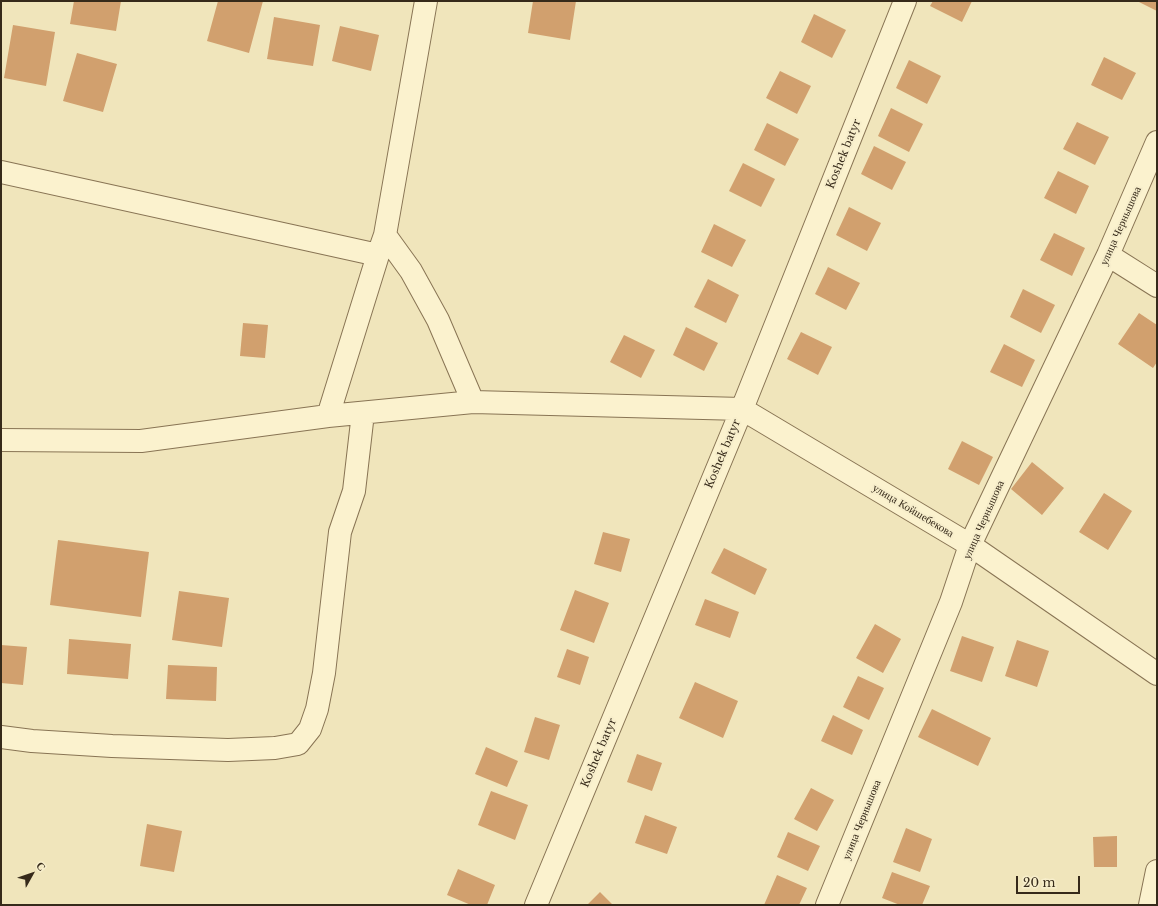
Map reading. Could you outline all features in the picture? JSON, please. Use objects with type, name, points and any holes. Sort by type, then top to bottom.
[{"type":"street","points":[[328,416],[385,235],[426,1]]},
{"type":"street","name":"Koshek batyr","points":[[536,905],[742,409],[905,1]]},
{"type":"street","name":"улица Чернышова","points":[[827,905],[951,602],[970,545],[1108,255],[1157,142]]},
{"type":"street","points":[[1,172],[378,255]]},
{"type":"street","points":[[385,235],[411,271],[438,320],[473,402]]},
{"type":"street","points":[[1108,255],[1157,286]]},
{"type":"street","points":[[1,440],[141,441],[328,416],[473,402],[742,409]]},
{"type":"street","name":"улица Койшебекова","points":[[742,409],[970,545],[1157,674]]},
{"type":"street","points":[[1,737],[32,741],[112,746],[228,750],[275,748],[298,744],[310,729],[317,709],[324,673],[340,532],[354,491],[363,413]]},
{"type":"street","points":[[1150,905],[1157,871]]},
{"type":"building","points":[[74,1],[121,1],[116,31],[70,24]]},
{"type":"building","points":[[218,1],[263,1],[249,53],[207,41]]},
{"type":"building","points":[[533,1],[576,1],[570,40],[528,33]]},
{"type":"building","points":[[933,1],[972,1],[962,22],[930,6]]},
{"type":"building","points":[[1137,1],[1157,1],[1157,11]]},
{"type":"building","points":[[814,14],[846,30],[832,58],[801,42]]},
{"type":"building","points":[[274,17],[320,25],[313,66],[267,59]]},
{"type":"building","points":[[13,25],[55,32],[46,86],[4,78]]},
{"type":"building","points":[[340,26],[379,35],[371,71],[332,61]]},
{"type":"building","points":[[77,53],[117,64],[103,112],[63,101]]},
{"type":"building","points":[[1104,57],[1136,73],[1122,100],[1091,85]]},
{"type":"building","points":[[909,60],[941,76],[927,104],[896,88]]},
{"type":"building","points":[[780,71],[811,86],[797,114],[766,98]]},
{"type":"building","points":[[891,108],[923,124],[909,152],[878,136]]},
{"type":"building","points":[[1077,122],[1109,137],[1095,165],[1063,149]]},
{"type":"building","points":[[767,123],[799,139],[785,166],[754,150]]},
{"type":"building","points":[[874,146],[906,162],[892,190],[861,174]]},
{"type":"building","points":[[743,163],[775,179],[761,207],[729,191]]},
{"type":"building","points":[[1058,171],[1089,186],[1076,214],[1044,198]]},
{"type":"building","points":[[849,207],[881,223],[867,251],[836,235]]},
{"type":"building","points":[[714,224],[746,240],[732,267],[701,252]]},
{"type":"building","points":[[1054,233],[1085,248],[1072,276],[1040,260]]},
{"type":"building","points":[[828,267],[860,283],[846,310],[815,294]]},
{"type":"building","points":[[708,279],[739,295],[726,323],[694,307]]},
{"type":"building","points":[[1023,289],[1055,305],[1041,333],[1010,317]]},
{"type":"building","points":[[1139,313],[1157,325],[1157,362],[1153,368],[1118,344]]},
{"type":"building","points":[[243,323],[268,325],[265,358],[240,356]]},
{"type":"building","points":[[686,327],[718,343],[704,371],[673,355]]},
{"type":"building","points":[[801,332],[832,347],[818,375],[787,359]]},
{"type":"building","points":[[624,335],[655,350],[641,378],[610,362]]},
{"type":"building","points":[[1004,344],[1035,360],[1022,387],[990,372]]},
{"type":"building","points":[[962,441],[993,457],[979,485],[948,469]]},
{"type":"building","points":[[1032,462],[1064,488],[1042,515],[1011,489]]},
{"type":"building","points":[[1104,493],[1132,511],[1108,550],[1079,532]]},
{"type":"building","points":[[603,532],[630,539],[621,572],[594,564]]},
{"type":"building","points":[[58,540],[149,552],[141,617],[50,605]]},
{"type":"building","points":[[724,548],[767,569],[755,595],[711,573]]},
{"type":"building","points":[[575,590],[609,603],[594,643],[560,630]]},
{"type":"building","points":[[179,591],[229,598],[222,647],[172,640]]},
{"type":"building","points":[[705,599],[739,612],[730,638],[695,625]]},
{"type":"building","points":[[875,624],[901,639],[883,673],[856,658]]},
{"type":"building","points":[[962,636],[994,647],[982,682],[950,671]]},
{"type":"building","points":[[69,639],[131,644],[128,679],[67,674]]},
{"type":"building","points":[[1017,640],[1049,651],[1037,687],[1005,676]]},
{"type":"building","points":[[1,645],[27,647],[23,685],[1,683]]},
{"type":"building","points":[[567,649],[589,657],[580,685],[557,677]]},
{"type":"building","points":[[168,665],[217,667],[216,701],[166,699]]},
{"type":"building","points":[[858,676],[884,688],[869,720],[843,707]]},
{"type":"building","points":[[695,682],[738,701],[723,738],[679,718]]},
{"type":"building","points":[[932,709],[991,738],[978,766],[918,737]]},
{"type":"building","points":[[833,715],[863,730],[852,755],[821,741]]},
{"type":"building","points":[[535,717],[560,725],[549,760],[524,752]]},
{"type":"building","points":[[486,747],[518,761],[507,787],[475,774]]},
{"type":"building","points":[[637,754],[662,763],[652,791],[627,782]]},
{"type":"building","points":[[811,788],[834,800],[817,831],[794,819]]},
{"type":"building","points":[[491,791],[528,805],[515,840],[478,825]]},
{"type":"building","points":[[645,815],[677,827],[667,854],[635,843]]},
{"type":"building","points":[[147,824],[182,831],[174,872],[140,866]]},
{"type":"building","points":[[906,828],[932,839],[920,872],[893,862]]},
{"type":"building","points":[[788,832],[820,846],[808,871],[777,857]]},
{"type":"building","points":[[1117,836],[1117,867],[1094,867],[1093,837]]},
{"type":"building","points":[[458,869],[495,885],[487,905],[471,905],[447,895]]},
{"type":"building","points":[[892,872],[930,886],[922,905],[900,905],[882,898]]},
{"type":"building","points":[[777,875],[807,888],[799,905],[764,905]]},
{"type":"building","points":[[600,892],[613,905],[587,905]]}]
